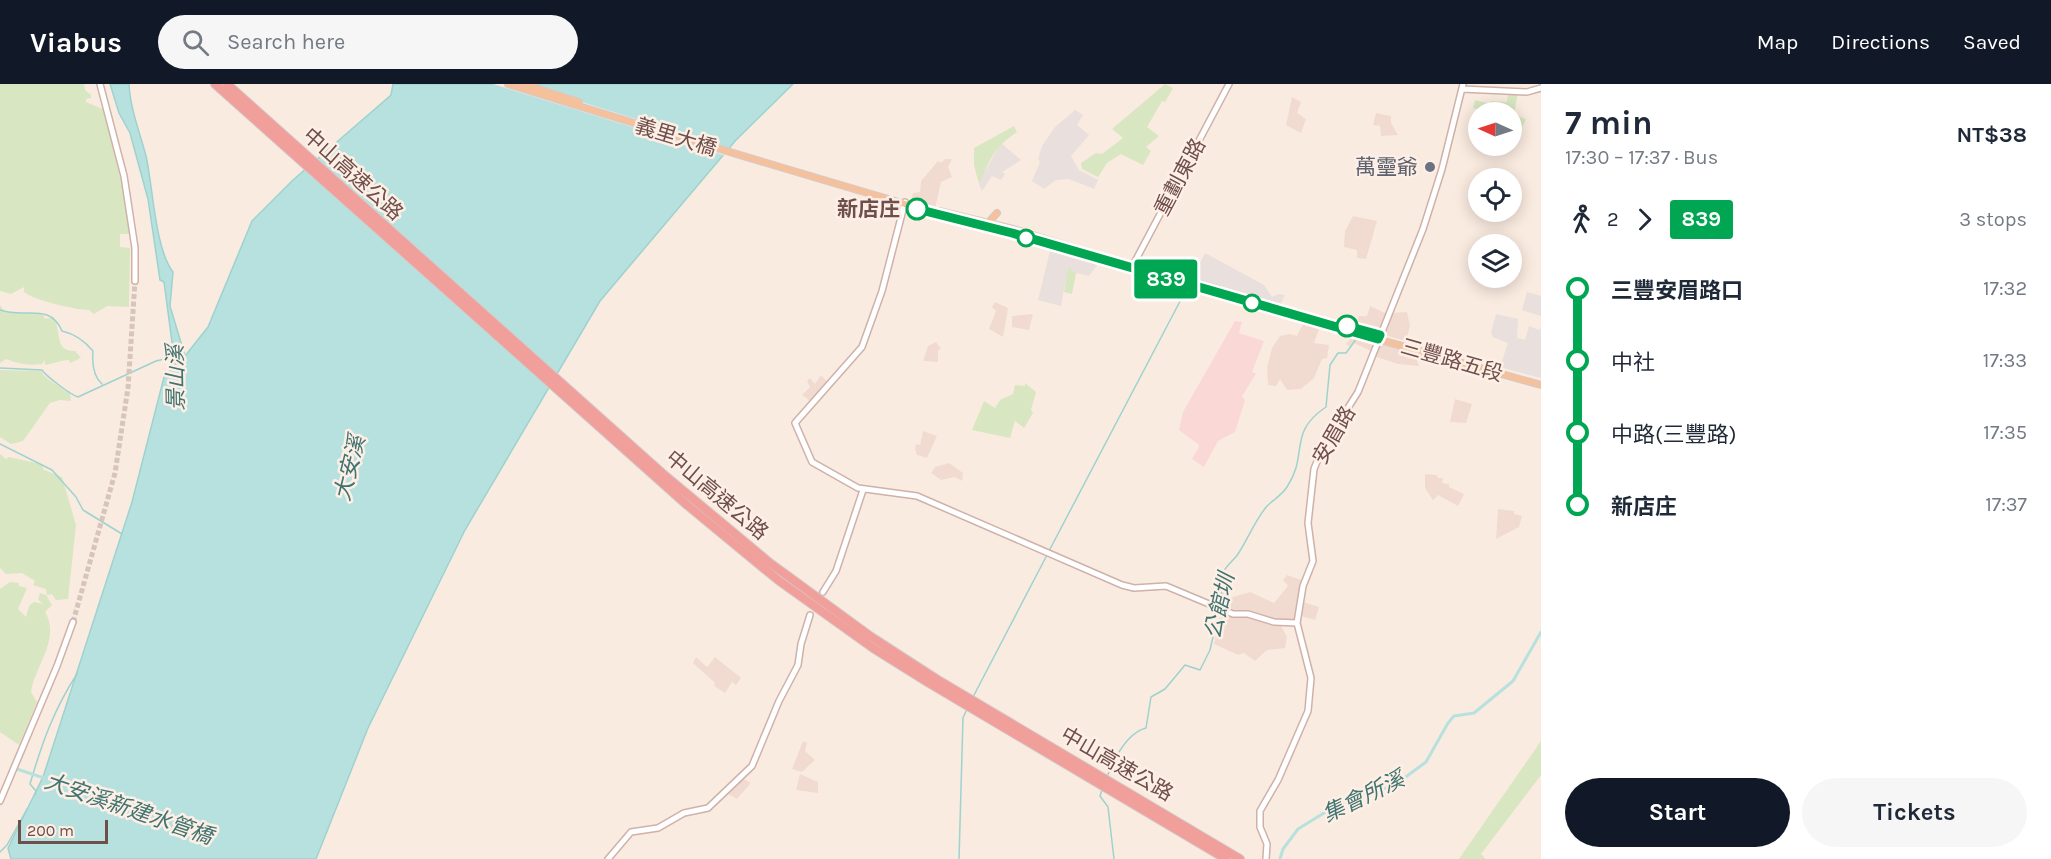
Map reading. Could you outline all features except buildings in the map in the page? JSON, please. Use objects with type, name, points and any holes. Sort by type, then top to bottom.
[{"type":"highway","name":"中山高速公路","points":[[215,84],[243,104],[725,537],[835,621],[988,719],[1226,859]]},
{"type":"highway","name":"中山高速公路","points":[[227,84],[243,104]]},
{"type":"highway","name":"中山高速公路","points":[[573,399],[693,500],[816,598],[969,698],[1239,859]]},
{"type":"main road","name":"義里大橋","points":[[508,84],[844,186]]},
{"type":"main road","name":"義里大橋","points":[[523,84],[844,186]]},
{"type":"main road","name":"三豐路五段","points":[[844,186],[1541,382]]},
{"type":"main road","name":"三豐路五段","points":[[904,204],[988,223],[1132,267]]},
{"type":"main road","points":[[988,223],[997,213]]},
{"type":"street","points":[[100,84],[119,148],[126,187],[135,248],[135,281]]},
{"type":"street","name":"重劃東路","points":[[1132,267],[1229,84]]},
{"type":"street","points":[[1462,86],[1527,92],[1541,88]]},
{"type":"street","name":"安眉路","points":[[1266,859],[1267,844],[1260,826],[1260,811],[1278,780],[1308,711],[1310,700],[1310,666],[1297,623],[1303,586],[1313,561],[1308,523],[1311,484],[1317,458],[1353,404],[1427,217],[1462,86]]},
{"type":"street","points":[[904,204],[882,291],[862,347],[795,423],[813,462],[863,490],[877,489],[917,496],[1131,588],[1166,586],[1230,613],[1297,623]]},
{"type":"street","points":[[823,592],[836,570],[863,490]]},
{"type":"street","points":[[608,859],[633,831],[658,828],[684,813],[708,808],[752,766],[779,701],[798,665],[801,644],[810,615]]},
{"type":"street","points":[[0,801],[57,666],[73,622]]},
{"type":"shaded area","points":[[1292,97],[1301,102],[1297,113],[1306,119],[1301,133],[1286,125]]},
{"type":"shaded area","points":[[1075,110],[1083,115],[1077,125],[1089,135],[1071,156],[1079,170],[1098,180],[1094,189],[1069,179],[1056,180],[1044,189],[1032,181],[1040,162],[1038,159],[1042,146],[1055,127]]},
{"type":"shaded area","points":[[1376,113],[1391,116],[1391,123],[1398,135],[1381,136],[1380,126],[1373,125]]},
{"type":"shaded area","points":[[1001,143],[1021,160],[1002,172],[1005,174],[1001,180],[992,176],[982,191],[979,184],[982,176]]},
{"type":"shaded area","points":[[945,159],[952,159],[948,167],[952,177],[941,182],[935,209],[911,201],[913,193],[920,192],[921,181],[938,161],[941,163]]},
{"type":"shaded area","points":[[1353,216],[1377,221],[1366,259],[1357,258],[1357,250],[1344,247],[1345,231]]},
{"type":"shaded area","points":[[1050,251],[1100,261],[1089,276],[1076,273],[1068,267],[1061,306],[1038,300]]},
{"type":"shaded area","points":[[1205,253],[1264,285],[1272,297],[1278,294],[1285,295],[1280,305],[1192,279]]},
{"type":"shaded area","points":[[1527,292],[1541,296],[1541,316],[1522,310]]},
{"type":"shaded area","points":[[995,302],[1008,308],[1003,337],[989,329],[996,311],[992,307]]},
{"type":"shaded area","points":[[1370,306],[1387,314],[1378,333],[1355,327],[1359,316],[1367,316]]},
{"type":"shaded area","points":[[1407,312],[1410,326],[1406,341],[1381,334],[1391,313]]},
{"type":"shaded area","points":[[1033,314],[1029,330],[1012,327],[1012,316]]},
{"type":"shaded area","points":[[1496,314],[1518,319],[1517,338],[1525,340],[1529,326],[1539,330],[1541,327],[1541,378],[1500,367],[1508,343],[1493,337],[1491,333]]},
{"type":"shaded area","points":[[1235,321],[1242,322],[1239,333],[1264,341],[1252,372],[1256,374],[1242,396],[1245,400],[1235,432],[1218,441],[1204,467],[1192,459],[1199,447],[1198,444],[1179,430],[1183,412]]},
{"type":"shaded area","points":[[1304,322],[1320,326],[1314,343],[1329,345],[1327,358],[1322,359],[1314,378],[1301,389],[1287,390],[1280,379],[1276,386],[1268,385],[1267,368],[1272,348],[1280,336],[1290,334],[1297,336]]},
{"type":"shaded area","points":[[1355,334],[1414,351],[1419,366],[1398,364],[1374,356],[1375,353],[1354,343],[1351,347],[1346,344]]},
{"type":"shaded area","points":[[936,342],[941,349],[938,350],[938,362],[923,361],[928,346]]},
{"type":"shaded area","points":[[821,375],[830,385],[813,403],[802,395],[810,387],[807,381],[810,378],[815,384]]},
{"type":"shaded area","points":[[1455,399],[1472,404],[1466,423],[1450,422]]},
{"type":"shaded area","points":[[923,431],[937,436],[927,458],[917,455],[915,450],[916,444],[920,445]]},
{"type":"shaded area","points":[[949,463],[963,473],[962,481],[955,477],[941,480],[931,473],[935,467]]},
{"type":"shaded area","points":[[1425,474],[1443,478],[1442,483],[1449,484],[1449,487],[1464,494],[1458,506],[1438,495],[1433,500],[1425,488]]},
{"type":"shaded area","points":[[1498,509],[1514,511],[1514,514],[1522,516],[1519,527],[1496,539]]},
{"type":"shaded area","points":[[1287,575],[1301,580],[1309,578],[1303,602],[1319,607],[1315,620],[1301,616],[1300,622],[1279,622],[1287,637],[1285,648],[1267,650],[1255,661],[1244,653],[1238,655],[1214,644],[1221,611],[1212,607],[1214,583],[1223,583],[1226,599],[1250,592],[1274,603],[1288,586],[1283,580]]},
{"type":"shaded area","points":[[696,657],[707,667],[715,657],[741,678],[736,685],[732,682],[725,693],[714,686],[715,683],[693,663]]},
{"type":"shaded area","points":[[803,741],[807,743],[805,751],[815,760],[802,772],[792,769]]},
{"type":"shaded area","points":[[800,774],[818,782],[818,793],[796,790]]},
{"type":"shaded area","points":[[742,778],[751,783],[737,799],[728,794]]},
{"type":"green space","points":[[0,84],[84,84],[85,90],[91,95],[86,102],[105,110],[127,208],[129,234],[120,234],[120,247],[130,248],[129,307],[107,306],[94,314],[89,310],[35,298],[24,292],[24,287],[11,294],[0,291]]},
{"type":"green space","points":[[1165,84],[1173,88],[1165,102],[1162,101],[1147,127],[1159,136],[1146,147],[1151,151],[1143,165],[1121,154],[1107,163],[1098,177],[1082,169],[1081,163],[1096,153],[1102,154],[1123,138],[1112,129]]},
{"type":"green space","points":[[1508,91],[1518,92],[1516,102],[1507,102]]},
{"type":"green space","points":[[1014,126],[1017,132],[997,149],[979,184],[974,165],[974,148]]},
{"type":"green space","points":[[1068,267],[1076,273],[1072,294],[1064,292]]},
{"type":"green space","points":[[0,305],[5,312],[43,314],[45,319],[53,317],[61,344],[68,350],[75,351],[81,358],[70,363],[66,360],[45,365],[45,360],[42,364],[37,365],[6,359],[0,363]]},
{"type":"green space","points":[[0,370],[41,371],[65,391],[70,392],[71,401],[60,400],[50,403],[23,441],[11,444],[0,437]]},
{"type":"green space","points":[[1025,383],[1036,392],[1031,410],[1033,413],[1024,428],[1015,421],[1010,438],[972,430],[984,401],[995,408],[1000,400],[1013,394],[1015,385],[1025,386]]},
{"type":"green space","points":[[0,454],[6,459],[9,457],[41,464],[44,470],[62,477],[76,525],[68,599],[56,600],[52,594],[47,595],[46,589],[33,585],[35,581],[22,573],[6,574],[0,568]]},
{"type":"green space","points":[[10,582],[19,583],[19,586],[27,588],[18,609],[26,617],[29,606],[34,602],[43,604],[38,599],[40,593],[46,595],[52,605],[45,612],[49,622],[49,642],[31,692],[37,702],[19,745],[0,732],[0,589]]},
{"type":"green space","points":[[1541,741],[1541,775],[1481,854],[1486,859],[1459,859]]},
{"type":"water","points":[[110,84],[129,84],[133,111],[146,156],[158,233],[167,262],[173,272],[170,306],[185,356],[208,327],[252,221],[293,180],[391,95],[393,84],[793,84],[736,140],[600,301],[465,530],[368,728],[316,859],[11,859],[8,848],[43,777],[132,502],[164,377],[175,365],[164,282],[160,280],[148,199],[130,133],[119,113]]},
{"type":"pier","points":[[493,84],[524,84],[732,149],[726,156]]},
{"type":"waterway","points":[[1049,551],[1187,288]]},
{"type":"waterway","points":[[0,310],[44,314],[51,317],[62,331],[79,338],[93,351],[94,369],[102,384]]},
{"type":"waterway","name":"公館圳","points":[[1220,607],[1221,580],[1224,571],[1238,554],[1263,511],[1287,487],[1297,464],[1302,435],[1314,417],[1326,407],[1330,365],[1338,353],[1346,353],[1357,338]]},
{"type":"waterway","name":"景山溪","points":[[0,368],[42,370],[59,385],[78,397],[156,361],[173,357]]},
{"type":"waterway","points":[[0,444],[52,470],[76,497],[83,510],[122,534]]},
{"type":"waterway","points":[[973,697],[1047,555]]},
{"type":"waterway","name":"公館圳","points":[[1107,777],[1117,755],[1127,741],[1146,728],[1151,697],[1165,689],[1185,665],[1200,670],[1210,650],[1219,611]]},
{"type":"waterway","name":"集會所溪","points":[[1280,859],[1283,849],[1298,829],[1350,797],[1392,787],[1426,762],[1454,716],[1474,713],[1513,681],[1541,632]]},
{"type":"waterway","points":[[35,795],[36,791],[30,784],[39,754],[55,713],[77,674]]},
{"type":"waterway","points":[[959,859],[963,718],[967,709]]},
{"type":"waterway","name":"大安溪新建水管橋","points":[[17,769],[44,778]]},
{"type":"waterway","name":"公館圳","points":[[1102,790],[1100,796],[1108,807],[1114,859]]},
{"type":"waterway","points":[[0,852],[7,845],[27,809]]},
{"type":"tunnel","points":[[73,622],[115,473],[128,388],[135,281]]},
{"type":"bus line","name":"839","points":[[917,209],[1012,233],[1119,266],[1378,339],[1380,335],[1347,326]]},
{"type":"place","name":"萬𤫊爺","points":[[1430,167]]},
{"type":"place","name":"新店庄","points":[[917,209]]},
{"type":"water label","name":"大安溪","points":[[349,468]]}]
